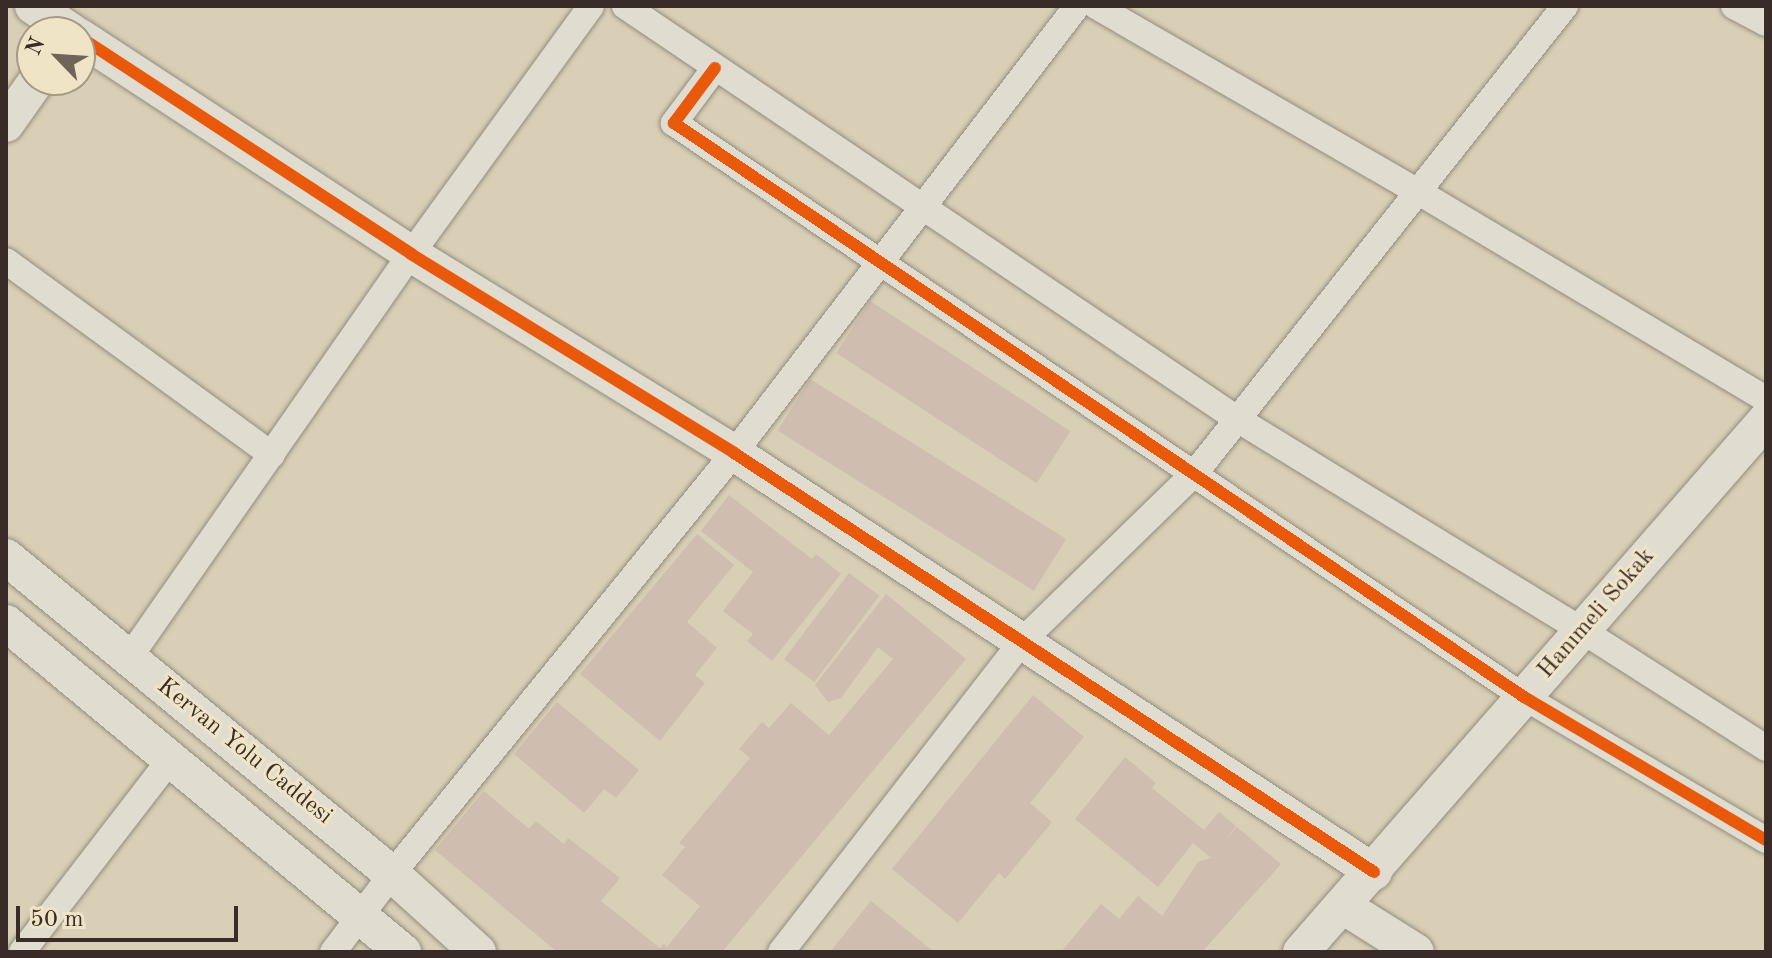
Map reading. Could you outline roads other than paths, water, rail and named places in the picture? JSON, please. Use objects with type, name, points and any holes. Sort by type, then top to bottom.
[{"type":"street","points":[[129,658],[411,254],[591,6]]},
{"type":"street","points":[[625,6],[1237,419],[1583,631],[1766,748]]},
{"type":"street","points":[[333,952],[392,874],[734,453],[1077,6]]},
{"type":"street","points":[[1096,6],[1417,191],[1766,399]]},
{"type":"street","points":[[781,952],[1022,641],[1195,473],[1565,6]]},
{"type":"street","points":[[1734,6],[1766,23]]},
{"type":"street","points":[[96,47],[411,254],[734,453],[1374,872]]},
{"type":"street","points":[[715,68],[674,123],[1524,697],[1766,840]]},
{"type":"street","points":[[6,124],[26,96]]},
{"type":"street","points":[[6,261],[272,455]]},
{"type":"street","name":"Hanımeli Sokak","points":[[1301,952],[1766,420]]},
{"type":"street","name":"Kervan Yolu Caddesi","points":[[6,557],[392,874],[478,952]]},
{"type":"street","name":"Kervan Yolu Caddesi","points":[[6,623],[172,757],[403,952]]},
{"type":"street","points":[[22,952],[172,757]]},
{"type":"street","points":[[1343,906],[1416,952]]}]
